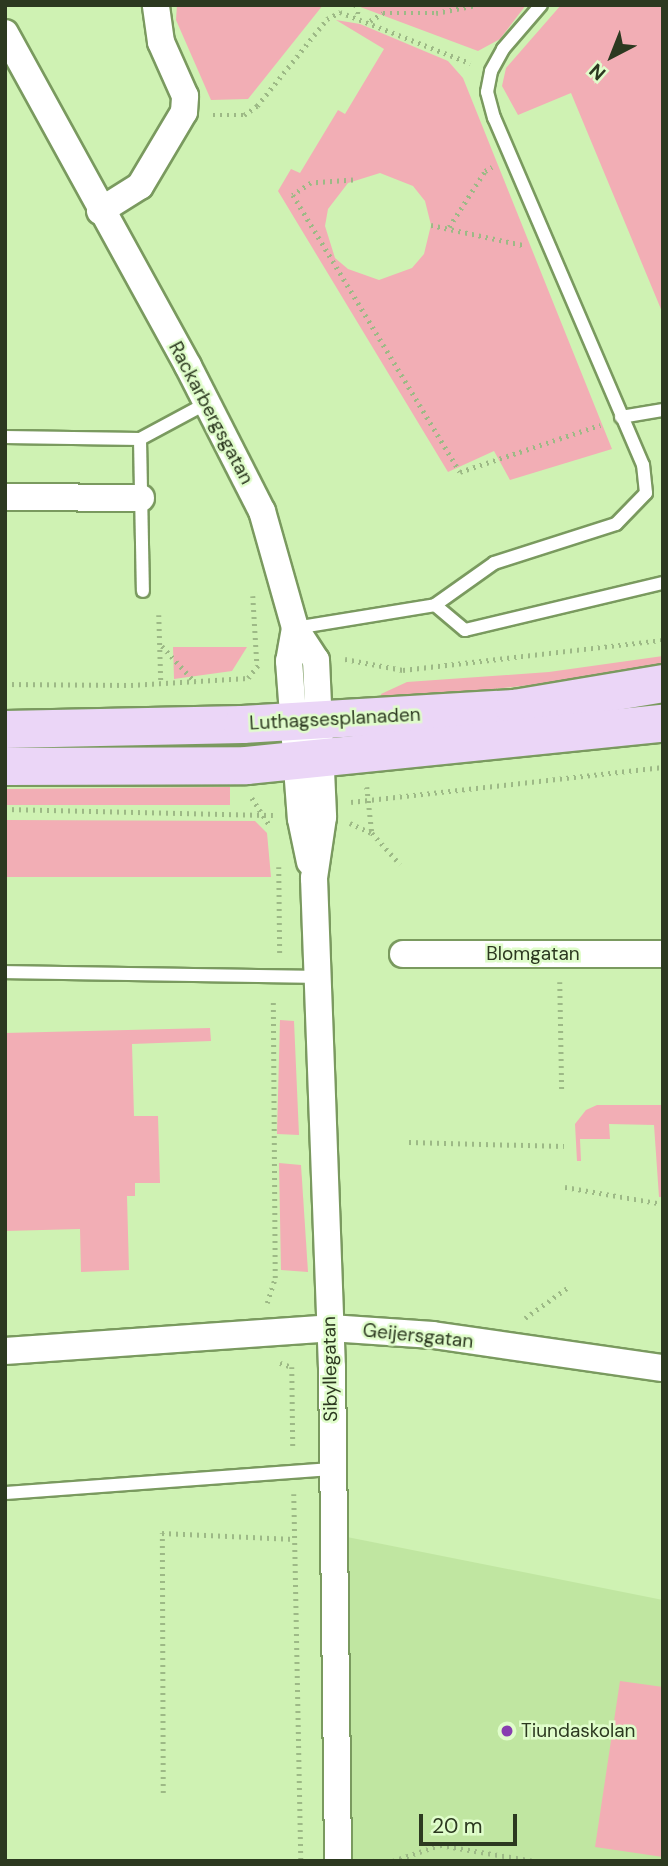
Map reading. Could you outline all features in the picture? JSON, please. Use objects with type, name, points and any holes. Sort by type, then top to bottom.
[{"type":"main road","name":"Luthagsesplanaden","points":[[5,729],[306,721],[513,708],[663,683]]},
{"type":"main road","name":"Luthagsesplanaden","points":[[5,766],[309,760],[663,723]]},
{"type":"street","points":[[100,211],[140,186],[184,112],[185,96],[161,42],[156,5]]},
{"type":"street","name":"Rackarbergsgatan","points":[[5,33],[207,403],[262,511],[295,628],[316,660],[306,721],[309,760]]},
{"type":"street","points":[[5,497],[141,498]]},
{"type":"street","name":"Sibyllegatan","points":[[309,760],[301,819],[314,878],[330,1328],[338,1861]]},
{"type":"street","name":"Blomgatan","points":[[403,954],[663,954]]},
{"type":"street","name":"Geijersgatan","points":[[5,1350],[330,1328],[433,1335],[663,1368]]},
{"type":"lane","points":[[295,628],[435,605],[494,563],[588,535],[632,513],[646,493],[644,474],[494,118],[487,92],[491,71],[503,49],[541,5]]},
{"type":"lane","points":[[5,437],[140,439],[207,403]]},
{"type":"lane","points":[[621,418],[663,410]]},
{"type":"lane","points":[[140,439],[142,591]]},
{"type":"lane","points":[[435,605],[465,630],[663,583]]},
{"type":"lane","points":[[5,972],[317,977]]},
{"type":"lane","points":[[5,1493],[332,1469]]},
{"type":"path","points":[[355,5],[359,17]]},
{"type":"path","points":[[370,21],[383,13],[436,13],[476,5]]},
{"type":"path","points":[[208,114],[244,115],[257,106],[327,19],[340,12],[370,21],[491,71]]},
{"type":"path","points":[[449,227],[485,171],[512,158]]},
{"type":"path","points":[[352,180],[311,183],[293,195],[460,472],[621,418]]},
{"type":"path","points":[[431,225],[527,246],[548,242]]},
{"type":"path","points":[[159,615],[161,683]]},
{"type":"path","points":[[342,659],[403,670],[663,640]]},
{"type":"path","points":[[161,645],[195,681]]},
{"type":"path","points":[[5,684],[161,683],[248,678],[257,665],[267,663]]},
{"type":"path","points":[[342,809],[347,802],[663,767]]},
{"type":"path","points":[[367,800],[372,834],[400,864]]},
{"type":"path","points":[[5,809],[259,812],[280,817]]},
{"type":"path","points":[[259,812],[278,835]]},
{"type":"path","points":[[267,1304],[275,1278],[270,1008],[281,977],[279,859]]},
{"type":"path","points":[[558,954],[562,1093]]},
{"type":"path","points":[[409,1142],[564,1146]]},
{"type":"path","points":[[565,1187],[663,1204]]},
{"type":"path","points":[[517,1324],[567,1288]]},
{"type":"path","points":[[271,1360],[292,1367],[301,1861]]},
{"type":"path","points":[[163,1793],[162,1533],[295,1539]]},
{"type":"path","points":[[393,1861],[440,1845],[534,1861]]},
{"type":"shaded area","points":[[177,5],[323,5],[248,99],[211,100],[176,20]]},
{"type":"shaded area","points":[[355,5],[526,5],[500,39],[478,51]]},
{"type":"shaded area","points":[[561,5],[663,5],[663,314],[571,93],[518,115],[502,86],[506,68]]},
{"type":"shaded area","points":[[336,20],[360,24],[448,61],[463,78],[612,449],[510,480],[494,451],[448,472],[278,191],[291,169],[300,173],[338,110],[345,114],[384,49]],"holes":[[[380,173],[413,186],[425,201],[431,225],[424,254],[412,268],[379,280],[348,269],[335,258],[325,226],[328,209],[348,183]]]},
{"type":"shaded area","points":[[173,647],[247,647],[232,671],[174,679]]},
{"type":"shaded area","points":[[663,656],[663,671],[382,701],[381,694],[407,682],[549,672]]},
{"type":"shaded area","points":[[230,787],[230,805],[5,805],[5,789]]},
{"type":"shaded area","points":[[5,820],[255,821],[267,833],[271,877],[5,877]]},
{"type":"shaded area","points":[[280,1020],[294,1021],[299,1135],[277,1134]]},
{"type":"shaded area","points":[[210,1028],[211,1041],[132,1044],[134,1116],[158,1116],[160,1183],[135,1183],[135,1196],[127,1196],[129,1270],[81,1272],[80,1229],[5,1231],[5,1033]]},
{"type":"shaded area","points":[[597,1105],[663,1105],[663,1197],[659,1197],[654,1125],[609,1124],[610,1139],[580,1139],[581,1161],[577,1161],[575,1124],[586,1110]]},
{"type":"shaded area","points":[[279,1163],[301,1165],[308,1272],[281,1270]]},
{"type":"shaded area","name":"Tiundaskolan","points":[[347,1537],[663,1600],[663,1861],[353,1861]]},
{"type":"shaded area","points":[[620,1681],[663,1687],[663,1857],[595,1847]]},
{"type":"place","name":"Tiundaskolan","points":[[507,1731]]}]
